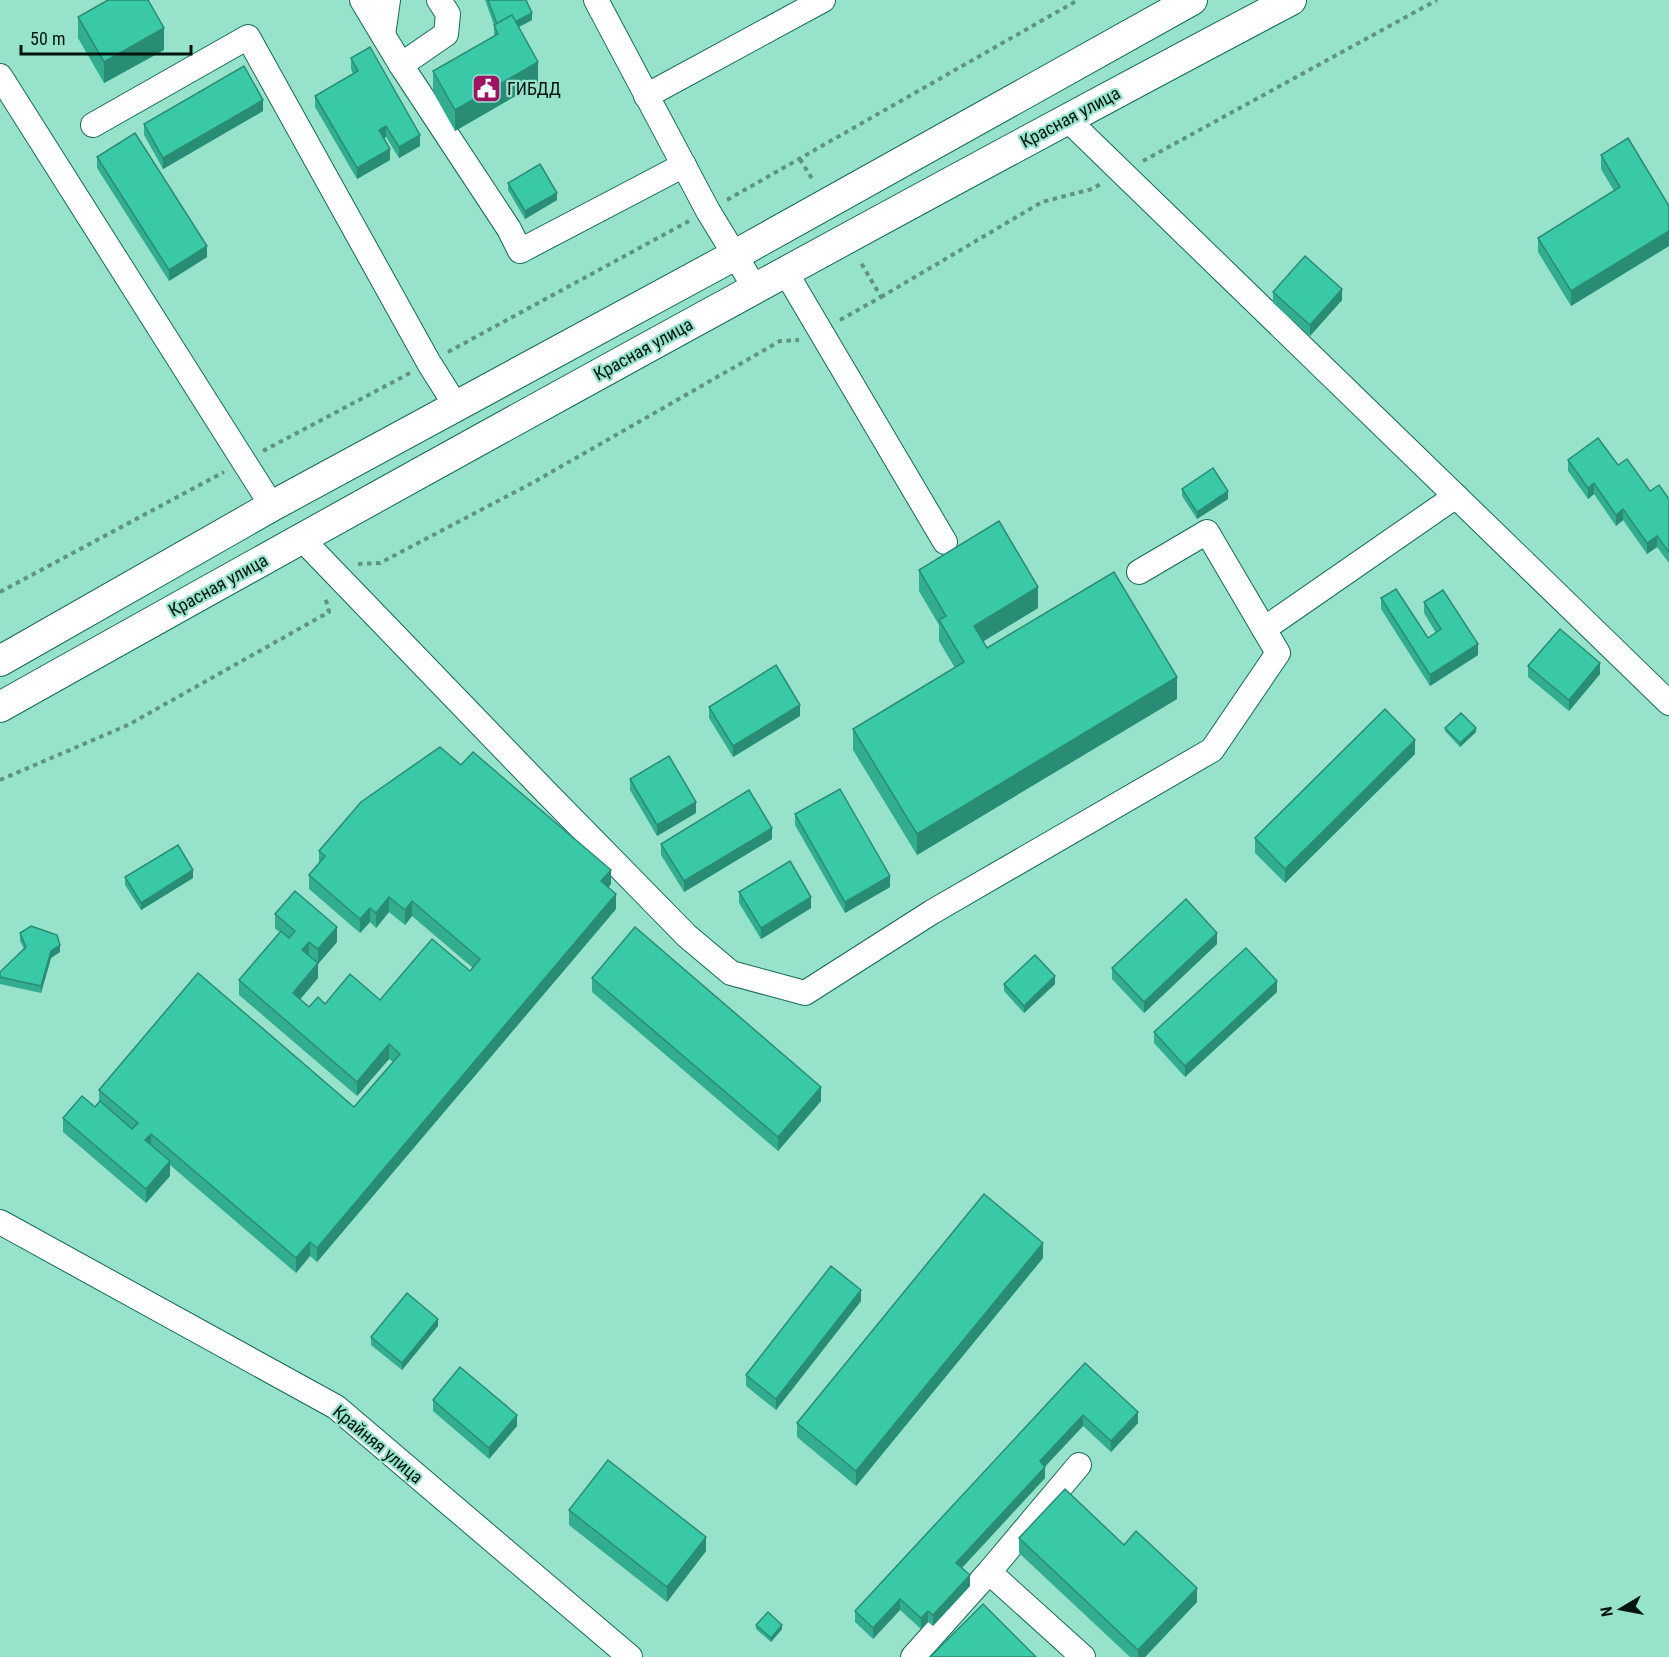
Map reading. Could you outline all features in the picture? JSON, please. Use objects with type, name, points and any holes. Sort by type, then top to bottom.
[{"type":"main road","points":[[0,661],[272,506],[735,255],[1192,0]]},
{"type":"main road","name":"Красная улица","points":[[0,707],[755,288],[1292,0]]},
{"type":"street","points":[[362,0],[509,229],[520,251],[684,165]]},
{"type":"street","points":[[383,35],[388,0]]},
{"type":"street","points":[[401,64],[446,34],[448,14],[439,0]]},
{"type":"street","points":[[596,0],[708,211],[755,288]]},
{"type":"street","points":[[646,96],[823,0]]},
{"type":"street","points":[[93,125],[248,37],[429,363],[456,406]]},
{"type":"street","points":[[0,76],[272,506]]},
{"type":"street","points":[[1067,119],[1669,703]]},
{"type":"street","points":[[785,272],[945,542]]},
{"type":"street","points":[[1264,628],[1456,496]]},
{"type":"street","points":[[301,538],[687,936],[731,974],[805,993],[932,912],[1212,750],[1278,653],[1207,532],[1139,572]]},
{"type":"street","name":"Крайняя улица","points":[[0,1222],[336,1407],[630,1657]]},
{"type":"street","points":[[913,1657],[989,1572],[1079,1465]]},
{"type":"street","points":[[989,1572],[1083,1657]]},
{"type":"path","points":[[0,592],[708,211],[1078,0]]},
{"type":"path","points":[[0,780],[128,725],[329,612],[322,585],[360,563],[380,563],[534,482],[780,341],[808,339],[1042,202],[1092,189],[1437,0]]},
{"type":"path","points":[[800,159],[826,203]]},
{"type":"path","points":[[847,238],[881,297]]},
{"type":"building","points":[[108,0],[148,0],[164,28],[104,62],[78,17]]},
{"type":"building","points":[[488,0],[526,0],[532,13],[515,22],[512,15],[497,24]]},
{"type":"building","points":[[512,15],[538,62],[455,110],[433,71],[498,34],[494,25]]},
{"type":"building","points":[[370,47],[420,135],[399,147],[386,126],[379,130],[390,149],[357,168],[315,96],[358,71],[351,58]]},
{"type":"building","points":[[244,66],[263,100],[163,158],[144,124]]},
{"type":"building","points":[[135,133],[207,246],[169,270],[97,157]]},
{"type":"building","points":[[1628,138],[1669,206],[1669,231],[1571,291],[1538,238],[1620,187],[1601,155]]},
{"type":"building","points":[[540,164],[557,193],[525,211],[508,183]]},
{"type":"building","points":[[1305,256],[1342,289],[1310,325],[1273,292]]},
{"type":"building","points":[[1598,438],[1618,465],[1627,459],[1650,491],[1659,485],[1669,499],[1669,552],[1657,536],[1647,543],[1623,509],[1616,515],[1594,483],[1588,488],[1568,460]]},
{"type":"building","points":[[1213,468],[1228,491],[1197,512],[1182,489]]},
{"type":"building","points":[[999,521],[1038,587],[974,626],[987,648],[1114,572],[1177,677],[917,834],[853,729],[964,662],[939,620],[946,616],[919,570]]},
{"type":"building","points":[[1396,589],[1428,638],[1441,629],[1424,602],[1443,590],[1478,644],[1430,675],[1381,598]]},
{"type":"building","points":[[1560,629],[1600,663],[1569,700],[1528,666]]},
{"type":"building","points":[[776,665],[800,705],[733,746],[709,707]]},
{"type":"building","points":[[1385,709],[1415,740],[1285,869],[1255,838]]},
{"type":"building","points":[[1461,713],[1476,728],[1460,743],[1445,728]]},
{"type":"building","points":[[440,747],[461,765],[473,752],[611,870],[601,881],[616,894],[317,1248],[310,1242],[296,1258],[151,1134],[145,1140],[170,1161],[146,1189],[63,1118],[82,1096],[95,1107],[100,1101],[132,1129],[138,1123],[99,1090],[198,973],[354,1107],[400,1054],[389,1044],[357,1082],[239,980],[281,931],[289,938],[295,931],[275,914],[295,891],[337,927],[318,949],[309,942],[302,950],[318,963],[293,993],[309,1007],[318,997],[325,1004],[350,974],[380,1000],[432,939],[470,971],[480,959],[412,901],[405,910],[389,897],[376,913],[370,908],[360,919],[309,875],[325,856],[319,851],[361,802]]},
{"type":"building","points":[[669,756],[696,802],[657,825],[630,779]]},
{"type":"building","points":[[840,789],[890,876],[845,902],[795,814]]},
{"type":"building","points":[[749,790],[772,828],[684,881],[661,844]]},
{"type":"building","points":[[178,845],[193,870],[141,903],[125,877]]},
{"type":"building","points":[[790,861],[811,897],[761,928],[739,892]]},
{"type":"building","points":[[1186,899],[1217,933],[1144,1002],[1112,968]]},
{"type":"building","points":[[31,926],[57,935],[60,945],[51,951],[41,986],[0,977],[0,972],[26,947],[20,933]]},
{"type":"building","points":[[635,927],[821,1087],[778,1137],[592,978]]},
{"type":"building","points":[[1246,948],[1277,981],[1185,1066],[1154,1032]]},
{"type":"building","points":[[1035,955],[1055,976],[1024,1006],[1004,984]]},
{"type":"building","points":[[984,1194],[1043,1243],[856,1471],[797,1423]]},
{"type":"building","points":[[831,1266],[861,1290],[776,1399],[746,1375]]},
{"type":"building","points":[[407,1293],[438,1319],[402,1363],[371,1337]]},
{"type":"building","points":[[1085,1363],[1138,1412],[1111,1441],[1083,1415],[1040,1461],[1045,1467],[956,1563],[970,1575],[933,1615],[928,1611],[921,1618],[900,1599],[873,1628],[855,1611]]},
{"type":"building","points":[[460,1367],[517,1415],[489,1448],[433,1400]]},
{"type":"building","points":[[608,1460],[706,1537],[667,1587],[569,1510]]},
{"type":"building","points":[[1065,1489],[1124,1545],[1136,1531],[1197,1588],[1138,1650],[1019,1538]]},
{"type":"building","points":[[983,1604],[1036,1657],[930,1657]]},
{"type":"building","points":[[768,1612],[782,1625],[771,1638],[756,1625]]},
{"type":"place","name":"ГИБДД","points":[[486,88]]}]
